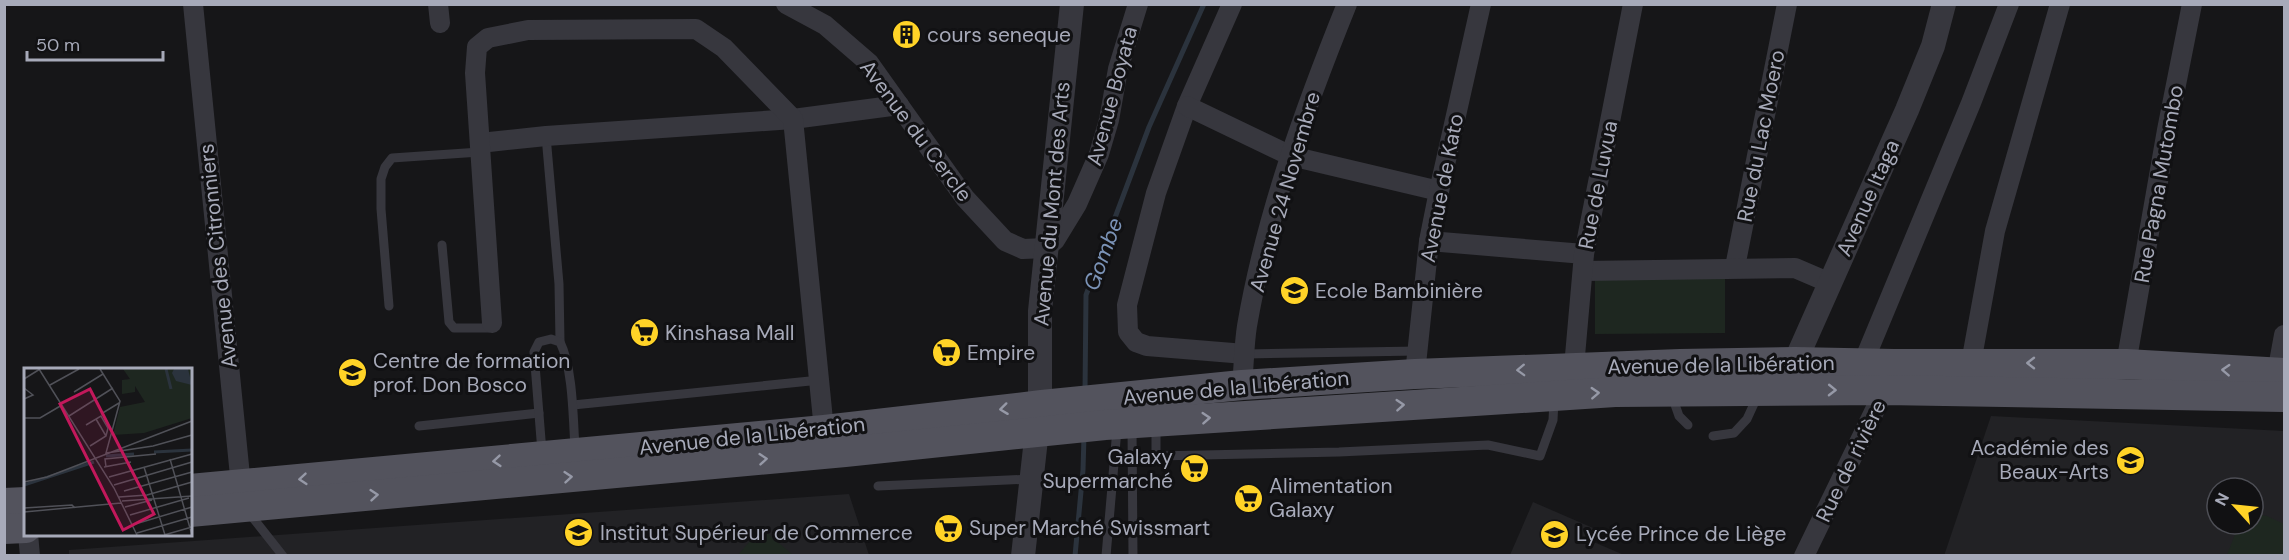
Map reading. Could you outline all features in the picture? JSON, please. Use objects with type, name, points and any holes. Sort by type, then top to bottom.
[{"type":"main road","name":"Avenue de la Libération","points":[[1125,418],[1242,385],[1417,363],[1574,368],[1781,380],[1863,363],[1889,377],[1971,363],[2126,364],[2282,385]]},
{"type":"main road","name":"Avenue de la Libération","points":[[192,511],[242,496],[542,456],[824,430],[1050,417],[1125,418],[1670,391],[1781,380],[1889,377],[2282,385]]},
{"type":"main road","name":"Avenue de la Libération","points":[[192,489],[242,496],[833,453],[1050,417]]},
{"type":"main road","points":[[4,503],[24,503]]},
{"type":"main road","points":[[4,529],[24,528]]},
{"type":"street","name":"Avenue des Citronniers","points":[[193,4],[242,496]]},
{"type":"street","name":"Avenue du Cercle","points":[[786,4],[825,25],[863,58],[965,198],[992,229],[1014,246],[1023,249],[1046,248]]},
{"type":"street","name":"Avenue du Mont des Arts","points":[[1023,555],[1031,479],[1050,417],[1040,311],[1072,4]]},
{"type":"street","name":"Avenue Boyata","points":[[1046,248],[1055,240],[1073,211],[1099,154],[1109,120],[1118,69],[1138,4]]},
{"type":"street","points":[[1232,4],[1186,106],[1156,194],[1127,305],[1128,332],[1136,342],[1147,346],[1245,354]]},
{"type":"street","name":"Avenue 24 Novembre","points":[[1242,385],[1247,327],[1266,241],[1291,156],[1325,58],[1347,4]]},
{"type":"street","name":"Avenue de Kato","points":[[1417,363],[1429,241],[1438,191],[1481,4]]},
{"type":"street","name":"Rue de Luvua","points":[[1574,368],[1583,262],[1634,4]]},
{"type":"street","name":"Rue du Lac Moero","points":[[1735,267],[1787,4]]},
{"type":"street","name":"Avenue Itaga","points":[[1781,380],[1830,283],[1907,110],[1933,46],[1944,4]]},
{"type":"street","points":[[1863,363],[1967,114],[2009,4]]},
{"type":"street","points":[[1971,363],[1995,231],[2060,4]]},
{"type":"street","name":"Rue Pagna Mutombo","points":[[2126,364],[2167,130],[2192,4]]},
{"type":"street","points":[[492,323],[475,73],[477,47],[488,38],[528,30],[696,29],[724,48],[793,119],[824,430]]},
{"type":"street","points":[[480,148],[546,136],[793,119],[899,105]]},
{"type":"street","points":[[1186,106],[1291,156],[1438,191]]},
{"type":"street","points":[[1429,241],[1583,262],[1795,268],[1830,283]]},
{"type":"street","points":[[2282,385],[2284,334]]},
{"type":"street","name":"Rue de rivière","points":[[1804,555],[1889,377]]},
{"type":"street","points":[[28,536],[30,555]]},
{"type":"lane","points":[[546,136],[559,284],[560,342],[565,351],[573,405],[575,453]]},
{"type":"lane","points":[[389,306],[381,209],[381,179],[385,167],[392,158],[480,148]]},
{"type":"lane","points":[[442,245],[449,322],[454,328],[466,329],[489,328],[492,323]]},
{"type":"lane","points":[[542,456],[534,352],[539,342],[550,339],[560,342]]},
{"type":"lane","points":[[1245,354],[1417,363]]},
{"type":"lane","points":[[573,405],[820,380]]},
{"type":"lane","points":[[1713,436],[1734,433],[1781,380]]},
{"type":"lane","points":[[1670,391],[1679,416],[1688,425]]},
{"type":"lane","points":[[1125,418],[1156,456],[1488,445],[1540,456],[1553,420],[1554,396]]},
{"type":"lane","points":[[418,426],[539,413]]},
{"type":"lane","points":[[1106,555],[1125,418]]},
{"type":"lane","points":[[1125,418],[1133,555]]},
{"type":"lane","points":[[878,486],[1031,479]]},
{"type":"lane","points":[[242,496],[283,555]]},
{"type":"shaded area","points":[[1725,275],[1725,333],[1595,334],[1595,276]]},
{"type":"shaded area","name":"Académie des Beaux-Arts","points":[[1991,416],[2284,431],[2284,555],[1944,556]]},
{"type":"shaded area","name":"Institut Supérieur de Commerce","points":[[849,494],[869,555],[69,556],[69,550]]},
{"type":"shaded area","name":"Lycée Prince de Liège","points":[[1533,502],[1593,528],[1589,540],[1624,555],[1510,555]]},
{"type":"shaded area","points":[[2265,516],[2284,524],[2284,555],[2227,555],[2234,536],[2265,536]]},
{"type":"shaded area","points":[[761,528],[793,555],[738,555]]},
{"type":"waterway","name":"Gombe","points":[[1085,391],[1086,295],[1149,127],[1204,4]]},
{"type":"waterway","name":"Gombe","points":[[1075,556],[1084,436]]},
{"type":"place","name":"cours seneque","points":[[906,35]]},
{"type":"place","name":"Ecole Bambinière","points":[[1294,291]]},
{"type":"place","name":"Kinshasa Mall","points":[[644,333]]},
{"type":"place","name":"Empire","points":[[946,353]]},
{"type":"place","name":"Centre de formation prof. Don Bosco","points":[[352,373]]},
{"type":"place","name":"Académie des Beaux-Arts","points":[[2130,460]]},
{"type":"place","name":"Galaxy Supermarché","points":[[1194,469]]},
{"type":"place","name":"Alimentation Galaxy","points":[[1248,498]]},
{"type":"place","name":"Super Marché Swissmart","points":[[948,528]]},
{"type":"place","name":"Institut Supérieur de Commerce","points":[[579,533]]},
{"type":"place","name":"Lycée Prince de Liège","points":[[1555,534]]}]
